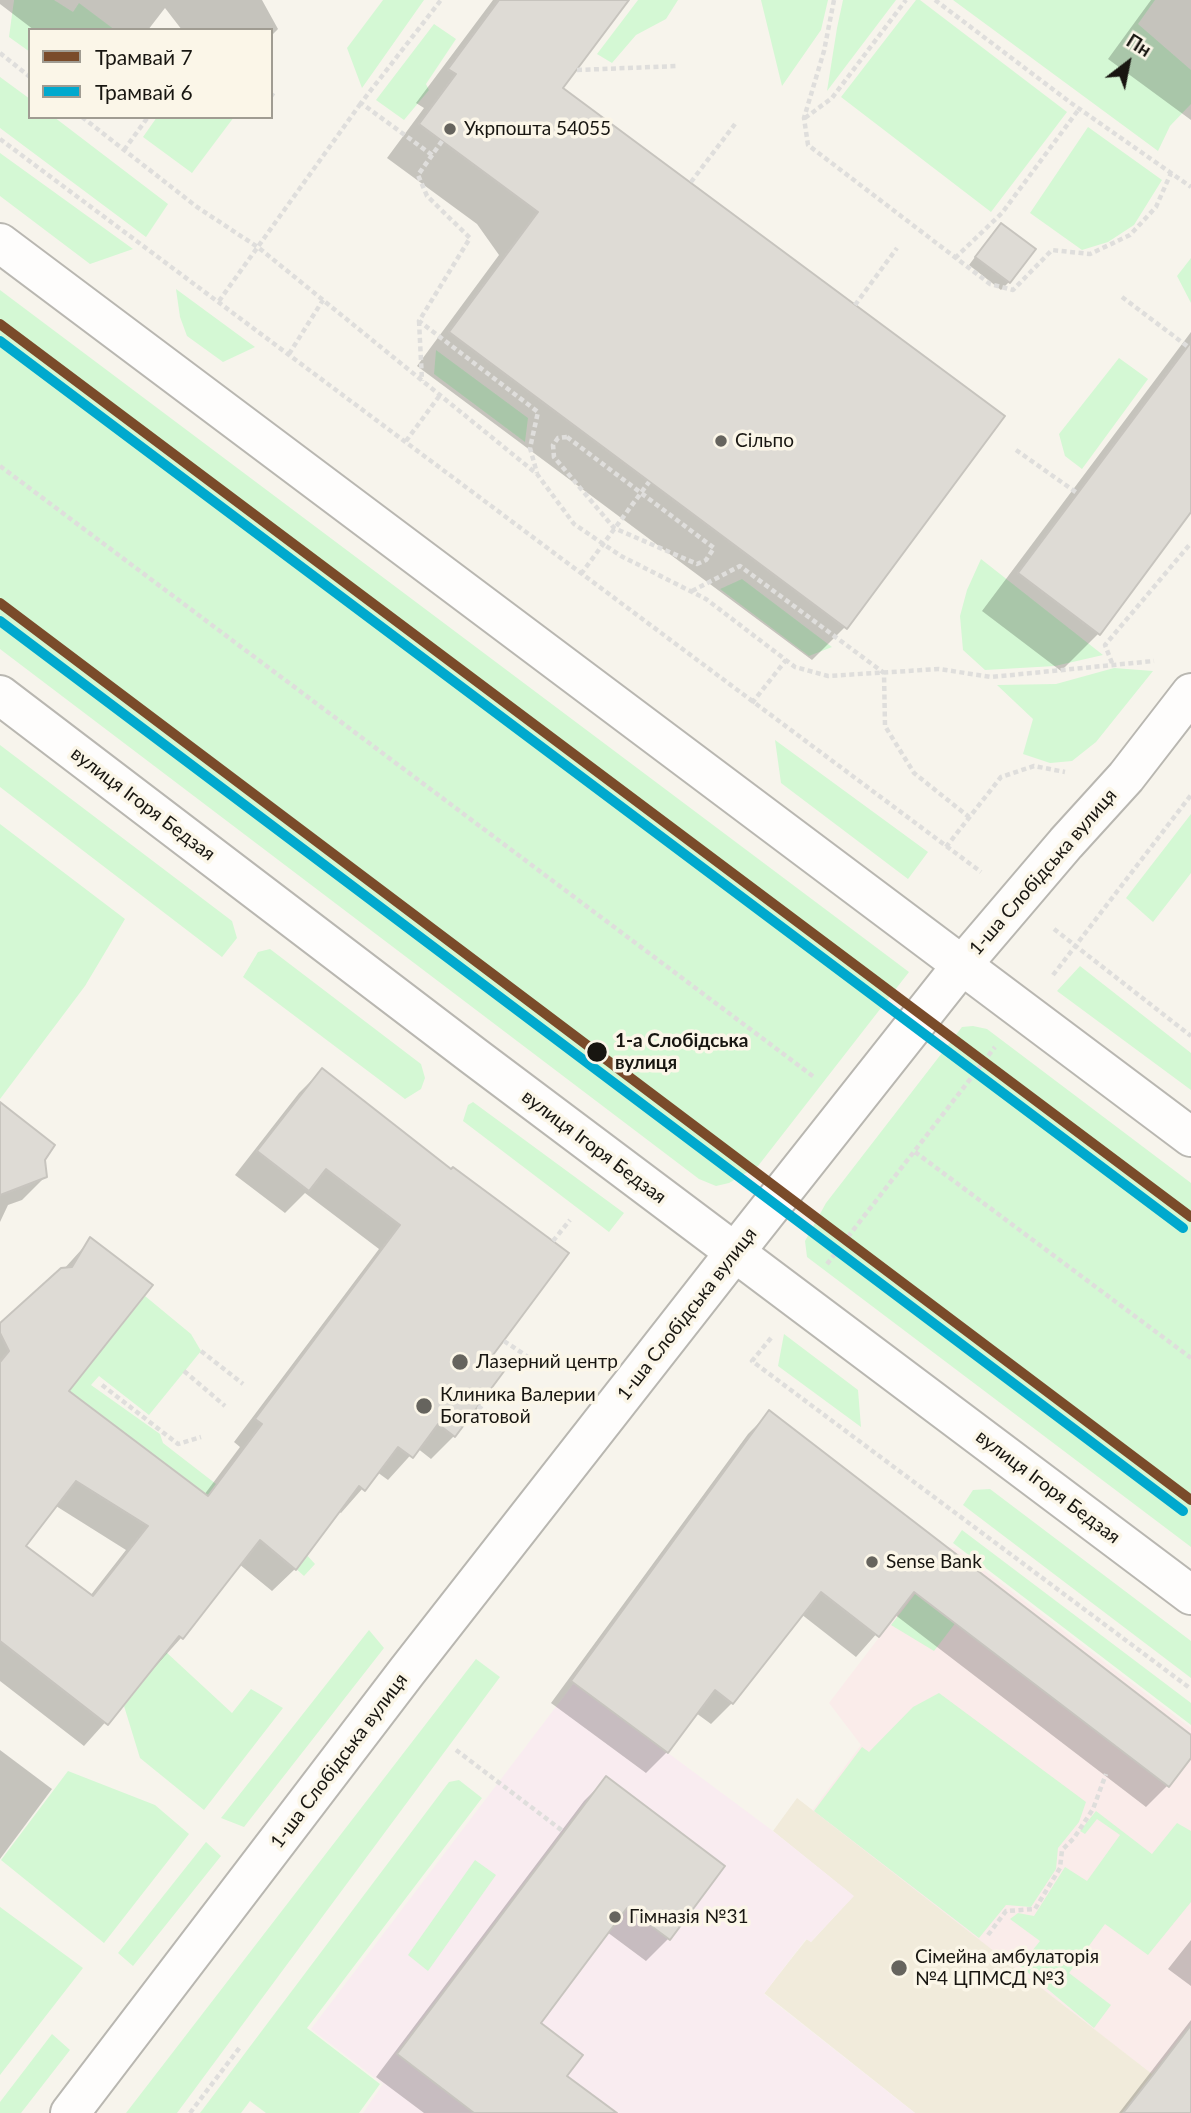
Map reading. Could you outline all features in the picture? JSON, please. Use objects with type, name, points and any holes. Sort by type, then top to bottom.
[{"type":"street","points":[[0,243],[1191,1136]]},
{"type":"street","name":"1-ша Слобідська вулиця","points":[[70,2113],[408,1670],[735,1252],[962,965],[1126,777],[1191,693]]},
{"type":"street","name":"вулиця Ігоря Бедзая","points":[[0,695],[1191,1595]]},
{"type":"path","points":[[219,302],[361,103],[441,0]]},
{"type":"path","points":[[834,0],[824,51],[804,118],[808,145],[990,284],[1013,290],[1052,250],[1090,254],[1129,235],[1156,207],[1171,173]]},
{"type":"path","points":[[804,118],[832,98],[906,0]]},
{"type":"path","points":[[935,0],[1080,109],[1191,187]]},
{"type":"path","points":[[0,54],[28,75]]},
{"type":"path","points":[[577,69],[678,66]]},
{"type":"path","points":[[361,103],[432,155]]},
{"type":"path","points":[[955,258],[1002,213],[1080,109]]},
{"type":"path","points":[[85,119],[197,207],[258,248],[537,474],[574,524],[603,544],[706,599],[795,667],[828,676],[939,669],[991,677],[1163,660]]},
{"type":"path","points":[[124,149],[146,119]]},
{"type":"path","points":[[691,182],[735,124]]},
{"type":"path","points":[[0,139],[752,703],[1018,898],[1076,947],[1191,1036]]},
{"type":"path","points":[[422,382],[419,321],[470,238],[427,196],[418,176],[442,141]]},
{"type":"path","points":[[855,305],[897,248]]},
{"type":"path","points":[[1122,297],[1187,346]]},
{"type":"path","points":[[289,354],[323,300]]},
{"type":"path","points":[[419,321],[538,412],[530,448],[537,474]]},
{"type":"path","points":[[406,441],[440,396]]},
{"type":"path","points":[[567,437],[715,548],[706,560],[697,564],[614,528],[554,457],[553,445],[558,438],[567,437]]},
{"type":"path","points":[[1016,450],[1077,494]]},
{"type":"path","points":[[0,466],[824,1084]]},
{"type":"path","points":[[581,574],[649,482]]},
{"type":"path","points":[[1112,663],[1105,645],[1191,543]]},
{"type":"path","points":[[691,592],[740,566],[884,673]]},
{"type":"path","points":[[752,703],[786,660]]},
{"type":"path","points":[[884,673],[885,726],[914,773],[969,817]]},
{"type":"path","points":[[946,847],[1001,777],[1034,766],[1059,773],[1072,771]]},
{"type":"path","points":[[1191,795],[1076,947],[752,1361],[1191,1689]]},
{"type":"path","points":[[915,1152],[1191,1358]]},
{"type":"path","points":[[553,1241],[570,1220]]},
{"type":"path","points":[[504,1341],[543,1367]]},
{"type":"path","points":[[201,1351],[243,1384]]},
{"type":"path","points":[[184,1371],[225,1406]]},
{"type":"path","points":[[102,1385],[178,1444],[201,1437]]},
{"type":"path","points":[[478,1406],[502,1423]]},
{"type":"path","points":[[456,1750],[564,1832]]},
{"type":"path","points":[[988,1935],[1006,1911],[1035,1909],[1060,1868],[1062,1850],[1074,1838],[1093,1809],[1106,1774]]},
{"type":"path","points":[[190,2113],[240,2047]]},
{"type":"shaded area","points":[[948,1547],[955,1548],[1191,1728],[1191,2025],[1153,2075],[812,1811],[861,1745],[829,1703]]},
{"type":"shaded area","name":"Гімназія №31","points":[[574,1683],[773,1831],[854,1896],[811,1942],[806,1939],[764,1994],[915,2113],[363,2113],[383,2084],[311,2029]]},
{"type":"shaded area","name":"Сімейна амбулаторія №4 ЦПМСД №3","points":[[797,1798],[1152,2074],[1191,2025],[1191,2113],[915,2113],[764,1993],[807,1939],[811,1942],[853,1896],[773,1831]]},
{"type":"green space","points":[[14,0],[54,0],[73,12],[79,3],[112,28],[28,28],[28,51],[9,37]]},
{"type":"green space","points":[[383,0],[424,0],[362,88],[347,48]]},
{"type":"green space","points":[[638,0],[678,0],[666,19],[636,35],[612,63],[597,54]]},
{"type":"green space","points":[[761,0],[828,0],[821,30],[782,86]]},
{"type":"green space","points":[[843,0],[896,0],[827,91],[837,28]]},
{"type":"green space","points":[[916,0],[920,0],[1067,112],[991,212],[841,97]]},
{"type":"green space","points":[[953,0],[1155,0],[1138,24],[1191,70],[1191,104],[1170,126],[1158,151]]},
{"type":"green space","points":[[434,24],[456,39],[426,84],[429,90],[404,120],[376,100]]},
{"type":"green space","points":[[0,77],[28,98],[28,119],[57,119],[168,204],[146,237],[0,128]]},
{"type":"green space","points":[[156,119],[232,119],[192,173],[143,137]]},
{"type":"green space","points":[[1088,127],[1162,180],[1134,225],[1108,242],[1082,250],[1030,213]]},
{"type":"green space","points":[[0,153],[133,249],[90,264],[0,196]]},
{"type":"green space","points":[[1191,258],[1191,303],[1177,276]]},
{"type":"green space","points":[[176,289],[255,347],[223,362],[187,336],[180,317]]},
{"type":"green space","points":[[0,290],[909,972],[758,1166],[729,1183],[716,1186],[699,1179],[0,649]]},
{"type":"green space","points":[[436,350],[528,418],[525,442],[434,374]]},
{"type":"green space","points":[[1119,358],[1148,379],[1082,469],[1065,456],[1059,434]]},
{"type":"green space","points":[[981,559],[1103,655],[1055,666],[985,670],[963,650],[960,616],[967,590]]},
{"type":"green space","points":[[742,579],[832,647],[809,656],[720,589]]},
{"type":"green space","points":[[1114,668],[1153,671],[1096,742],[1072,761],[1050,763],[1023,754],[1033,719],[997,685],[1056,684]]},
{"type":"green space","points":[[775,740],[928,852],[908,879],[781,783]]},
{"type":"green space","points":[[0,745],[232,921],[237,938],[222,957],[0,787]]},
{"type":"green space","points":[[1191,814],[1191,873],[1153,922],[1126,898]]},
{"type":"green space","points":[[0,824],[125,919],[85,986],[0,1099]]},
{"type":"green space","points":[[270,949],[421,1064],[425,1078],[421,1089],[405,1099],[243,977],[258,952]]},
{"type":"green space","points":[[1080,966],[1191,1053],[1191,1090],[1057,991]]},
{"type":"green space","points":[[962,1027],[987,1029],[1191,1183],[1191,1547],[807,1257],[805,1241],[826,1203]]},
{"type":"green space","points":[[473,1102],[624,1213],[609,1232],[463,1121],[468,1105]]},
{"type":"green space","points":[[145,1296],[191,1334],[201,1351],[149,1415],[99,1376],[91,1385],[160,1434],[163,1443],[304,1552],[315,1564],[304,1576],[262,1538],[69,1391]]},
{"type":"green space","points":[[784,1334],[858,1390],[861,1427],[778,1366]]},
{"type":"green space","points":[[990,1489],[1191,1641],[1191,1678],[963,1505],[973,1490]]},
{"type":"green space","points":[[962,1530],[1191,1703],[1191,1725],[953,1543]]},
{"type":"green space","points":[[950,1549],[989,1579],[934,1651],[891,1625]]},
{"type":"green space","points":[[369,1630],[384,1648],[244,1827],[221,1818]]},
{"type":"green space","points":[[166,1652],[232,1713],[251,1689],[283,1708],[204,1810],[140,1758],[124,1706]]},
{"type":"green space","points":[[476,1659],[500,1677],[177,2113],[126,2113]]},
{"type":"green space","points":[[939,1693],[1086,1802],[1079,1822],[1058,1848],[1056,1869],[1031,1907],[1006,1905],[979,1938],[814,1811],[862,1747],[869,1752],[913,1707]]},
{"type":"green space","points":[[68,1771],[155,1805],[189,1834],[104,1943],[1,1860]]},
{"type":"green space","points":[[459,1780],[482,1798],[307,2028],[380,2084],[359,2113],[266,2113],[250,2101],[241,2113],[200,2113],[449,1782]]},
{"type":"green space","points":[[1096,1811],[1152,1854],[1177,1823],[1191,1831],[1191,1902],[1148,1955],[1105,1924],[1069,1973],[1111,2005],[1094,2028],[1020,1966],[1040,1941],[1010,1919],[1018,1913],[1034,1916],[1065,1867],[1087,1881],[1120,1835],[1097,1819],[1085,1834],[1080,1831]]},
{"type":"green space","points":[[206,1842],[221,1856],[133,1966],[118,1953]]},
{"type":"green space","points":[[475,1860],[496,1875],[428,1971],[408,1955]]},
{"type":"green space","points":[[0,1907],[83,1968],[0,2075]]},
{"type":"green space","points":[[52,2034],[70,2050],[21,2113],[0,2113],[0,2102]]},
{"type":"building","points":[[499,0],[629,0],[563,88],[1005,416],[847,629],[449,332],[538,212],[419,124],[456,74],[448,69]]},
{"type":"building","points":[[1001,223],[1036,249],[1010,283],[975,257]]},
{"type":"building","points":[[1191,342],[1191,512],[1100,635],[1018,573]]},
{"type":"building","points":[[322,1068],[451,1169],[453,1167],[569,1253],[490,1359],[505,1370],[455,1437],[438,1424],[413,1458],[398,1447],[365,1491],[359,1486],[296,1570],[260,1540],[183,1639],[179,1636],[108,1725],[0,1641],[0,1362],[9,1351],[0,1333],[0,1323],[61,1268],[72,1267],[90,1237],[153,1285],[69,1391],[208,1496],[262,1424],[255,1419],[400,1225],[326,1169],[309,1191],[257,1151]],"holes":[[[76,1481],[148,1526],[93,1596],[26,1546]]]},
{"type":"building","points":[[0,1102],[55,1145],[45,1160],[47,1177],[0,1195]]},
{"type":"building","points":[[769,1410],[1191,1735],[1191,1758],[1169,1787],[914,1592],[879,1637],[821,1592],[733,1704],[715,1690],[668,1753],[571,1681]]},
{"type":"building","points":[[606,1776],[725,1866],[670,1940],[627,1908],[541,2023],[583,2055],[567,2076],[617,2113],[474,2113],[397,2054]]},
{"type":"building","points":[[1191,2025],[1191,2113],[1123,2113],[1153,2075]]},
{"type":"tram line","name":"7","points":[[0,324],[1191,1217]]},
{"type":"tram line","name":"6","points":[[0,341],[1183,1228]]},
{"type":"tram line","name":"7","points":[[0,603],[1191,1500]]},
{"type":"tram line","name":"6","points":[[0,621],[1183,1511]]},
{"type":"place","name":"Укрпошта 54055","points":[[450,129]]},
{"type":"place","name":"Сільпо","points":[[721,441]]},
{"type":"place","name":"1-а Слобідська вулиця","points":[[597,1052]]},
{"type":"place","name":"Лазерний центр","points":[[460,1362]]},
{"type":"place","name":"Клиника Валерии Богатовой","points":[[424,1406]]},
{"type":"place","name":"Sense Bank","points":[[872,1562]]},
{"type":"place","name":"Гімназія №31","points":[[615,1917]]},
{"type":"place","name":"Сімейна амбулаторія №4 ЦПМСД №3","points":[[899,1968]]}]
